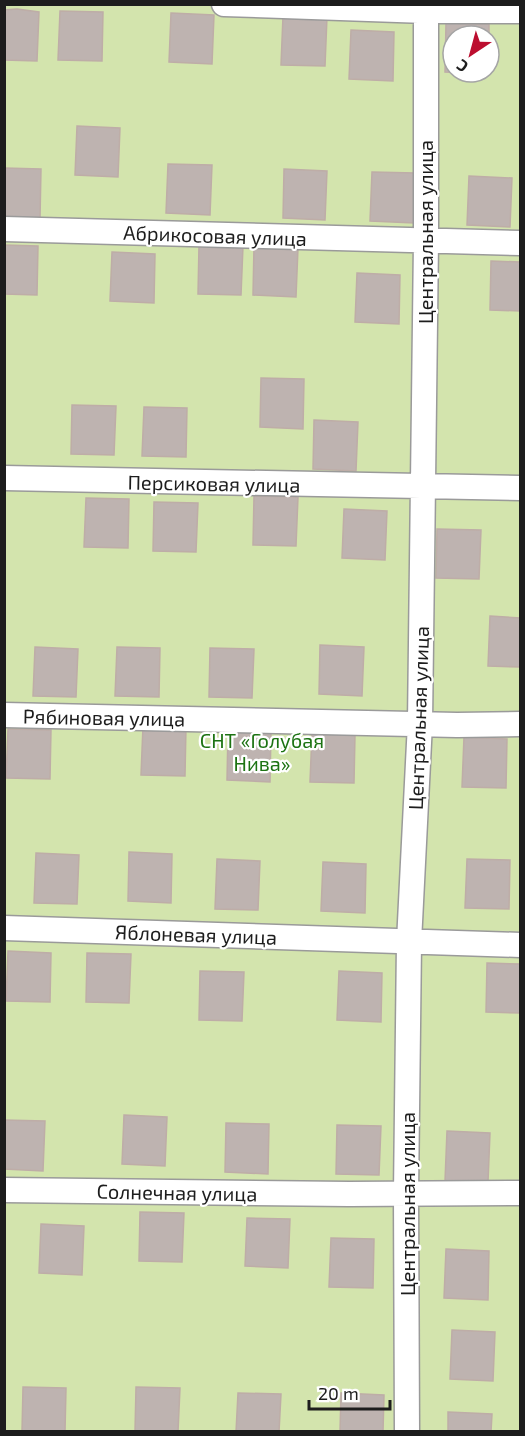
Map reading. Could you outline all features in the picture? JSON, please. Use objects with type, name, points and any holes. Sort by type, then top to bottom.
[{"type":"street","points":[[224,4],[520,10]]},
{"type":"street","name":"Центральная улица","points":[[407,1431],[406,1194],[398,941],[420,723],[426,241],[426,8]]},
{"type":"street","name":"Абрикосовая улица","points":[[4,228],[520,243]]},
{"type":"street","name":"Персиковая улица","points":[[4,478],[520,488]]},
{"type":"street","name":"Рябиновая улица","points":[[4,716],[457,725],[520,724]]},
{"type":"street","name":"Яблоневая улица","points":[[4,928],[520,945]]},
{"type":"street","name":"Солнечная улица","points":[[4,1190],[349,1194],[520,1192]]},
{"type":"green space","name":"СНТ «Голубая Нива»","points":[[5,5],[520,5],[520,1431],[5,1431]]},
{"type":"building","points":[[4,10],[39,12],[37,61],[4,60]]},
{"type":"building","points":[[60,11],[103,12],[102,61],[58,60]]},
{"type":"building","points":[[171,13],[214,15],[212,64],[169,62]]},
{"type":"building","points":[[283,16],[327,17],[325,66],[281,65]]},
{"type":"building","points":[[351,30],[394,32],[393,81],[349,79]]},
{"type":"building","points":[[77,126],[120,128],[118,177],[75,175]]},
{"type":"building","points":[[168,164],[212,165],[210,215],[166,213]]},
{"type":"building","points":[[4,168],[41,169],[40,219],[4,217]]},
{"type":"building","points":[[284,169],[327,171],[325,220],[283,218]]},
{"type":"building","points":[[372,172],[415,173],[414,223],[370,221]]},
{"type":"building","points":[[469,176],[512,178],[510,227],[467,225]]},
{"type":"building","points":[[4,245],[38,246],[37,295],[4,294]]},
{"type":"building","points":[[199,245],[243,246],[241,295],[198,294]]},
{"type":"building","points":[[254,246],[298,248],[296,297],[253,295]]},
{"type":"building","points":[[112,252],[155,254],[154,303],[110,301]]},
{"type":"building","points":[[491,261],[520,262],[520,311],[490,310]]},
{"type":"building","points":[[357,273],[400,275],[399,324],[355,322]]},
{"type":"building","points":[[261,378],[304,379],[303,429],[260,427]]},
{"type":"building","points":[[72,405],[116,406],[114,455],[71,454]]},
{"type":"building","points":[[144,407],[187,408],[186,457],[142,456]]},
{"type":"building","points":[[314,420],[358,422],[356,471],[313,469]]},
{"type":"building","points":[[254,496],[298,497],[296,546],[253,545]]},
{"type":"building","points":[[86,498],[129,499],[128,548],[84,547]]},
{"type":"building","points":[[154,502],[198,503],[196,552],[153,551]]},
{"type":"building","points":[[344,509],[387,511],[385,560],[342,558]]},
{"type":"building","points":[[437,529],[481,530],[479,579],[436,578]]},
{"type":"building","points":[[490,616],[520,618],[520,667],[488,666]]},
{"type":"building","points":[[320,645],[364,647],[362,696],[319,694]]},
{"type":"building","points":[[35,647],[78,649],[76,697],[33,696]]},
{"type":"building","points":[[117,647],[160,648],[159,697],[115,696]]},
{"type":"building","points":[[210,648],[254,649],[252,698],[209,697]]},
{"type":"building","points":[[143,726],[186,727],[185,776],[141,775]]},
{"type":"building","points":[[8,729],[51,730],[50,779],[6,778]]},
{"type":"building","points":[[228,731],[271,733],[270,782],[227,780]]},
{"type":"building","points":[[312,733],[355,735],[354,783],[310,782]]},
{"type":"building","points":[[464,737],[507,739],[506,788],[462,787]]},
{"type":"building","points":[[129,852],[172,854],[171,903],[128,901]]},
{"type":"building","points":[[36,853],[79,855],[77,904],[34,903]]},
{"type":"building","points":[[217,859],[260,861],[258,910],[215,909]]},
{"type":"building","points":[[467,859],[510,860],[509,909],[465,908]]},
{"type":"building","points":[[323,862],[366,864],[365,913],[321,911]]},
{"type":"building","points":[[8,951],[51,953],[50,1002],[6,1001]]},
{"type":"building","points":[[87,953],[131,954],[129,1003],[86,1002]]},
{"type":"building","points":[[487,963],[520,964],[520,1013],[486,1012]]},
{"type":"building","points":[[200,971],[244,972],[242,1021],[199,1020]]},
{"type":"building","points":[[339,971],[382,973],[381,1022],[337,1020]]},
{"type":"building","points":[[124,1115],[167,1117],[165,1166],[122,1164]]},
{"type":"building","points":[[4,1120],[45,1121],[43,1171],[4,1169]]},
{"type":"building","points":[[226,1123],[269,1124],[268,1174],[225,1172]]},
{"type":"building","points":[[337,1125],[381,1126],[379,1175],[336,1174]]},
{"type":"building","points":[[447,1131],[490,1133],[488,1182],[445,1181]]},
{"type":"building","points":[[140,1212],[184,1213],[182,1262],[139,1261]]},
{"type":"building","points":[[247,1218],[290,1219],[288,1268],[245,1266]]},
{"type":"building","points":[[41,1224],[84,1226],[82,1275],[39,1273]]},
{"type":"building","points":[[331,1238],[374,1239],[373,1288],[329,1287]]},
{"type":"building","points":[[446,1249],[489,1251],[488,1300],[444,1298]]},
{"type":"building","points":[[452,1330],[495,1332],[493,1381],[450,1379]]},
{"type":"building","points":[[23,1387],[66,1388],[65,1432],[22,1432]]},
{"type":"building","points":[[136,1387],[180,1388],[178,1432],[135,1432]]},
{"type":"building","points":[[238,1393],[281,1394],[279,1432],[236,1432]]},
{"type":"building","points":[[341,1393],[384,1395],[383,1432],[340,1432]]},
{"type":"building","points":[[448,1412],[492,1414],[491,1432],[448,1432]]}]
